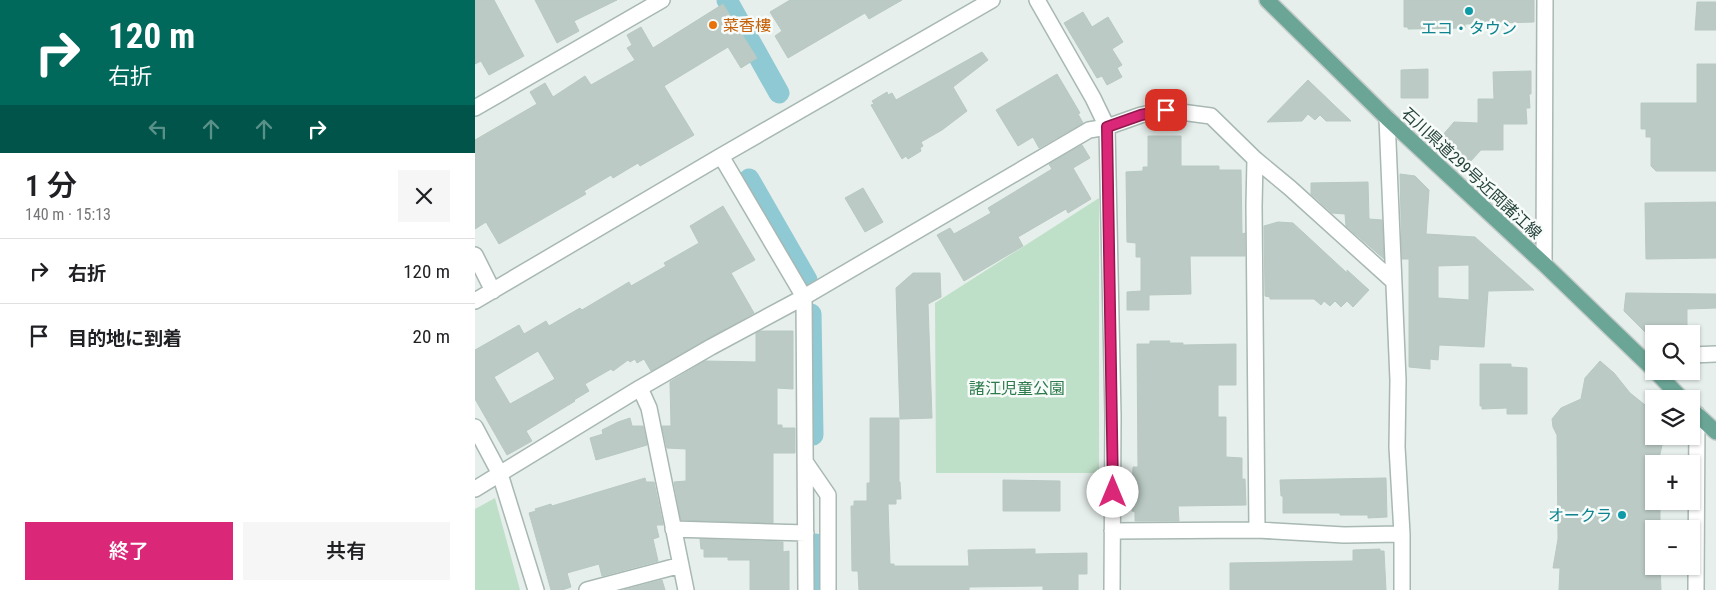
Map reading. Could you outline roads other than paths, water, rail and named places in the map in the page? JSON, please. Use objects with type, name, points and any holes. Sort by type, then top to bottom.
[{"type":"main road","name":"石川県道299号近岡諸江線","points":[[1267,0],[1387,118],[1544,264],[1645,354]]},
{"type":"main road","name":"石川県道299号近岡諸江線","points":[[1663,380],[1673,390]]},
{"type":"main road","points":[[1700,417],[1716,432]]},
{"type":"street","points":[[475,108],[663,0]]},
{"type":"street","points":[[475,301],[721,156],[992,0]]},
{"type":"street","points":[[1037,0],[1093,98],[1107,127],[1112,406],[1112,590]]},
{"type":"street","points":[[1544,264],[1545,0]]},
{"type":"street","points":[[475,489],[640,388],[804,297],[1089,130],[1107,127],[1141,115],[1166,110],[1211,116],[1255,159],[1393,281]]},
{"type":"street","points":[[1387,118],[1398,380],[1397,447],[1402,590]]},
{"type":"street","points":[[721,156],[804,297],[806,590]]},
{"type":"street","points":[[1255,159],[1257,530]]},
{"type":"street","points":[[475,255],[493,290]]},
{"type":"street","points":[[1700,355],[1716,354]]},
{"type":"street","points":[[640,388],[649,408],[686,590]]},
{"type":"street","points":[[475,427],[500,474],[536,590]]},
{"type":"street","points":[[1694,445],[1696,590]]},
{"type":"street","points":[[806,463],[828,495],[828,590]]},
{"type":"street","points":[[673,529],[806,533]]},
{"type":"street","points":[[1112,531],[1257,530],[1344,535],[1401,534]]},
{"type":"street","points":[[587,590],[681,565]]},
{"type":"waterway","points":[[727,0],[779,93]]},
{"type":"waterway","points":[[749,179],[807,280]]},
{"type":"waterway","points":[[811,314],[813,435]]},
{"type":"waterway","points":[[816,544],[816,590]]},
{"type":"place","name":"エコ・タウン","points":[[1469,11]]},
{"type":"place","name":"菜香樓","points":[[713,25]]},
{"type":"place","name":"オークラ","points":[[1622,515]]},
{"type":"park label","name":"諸江児童公園","points":[[1017,388]]}]
